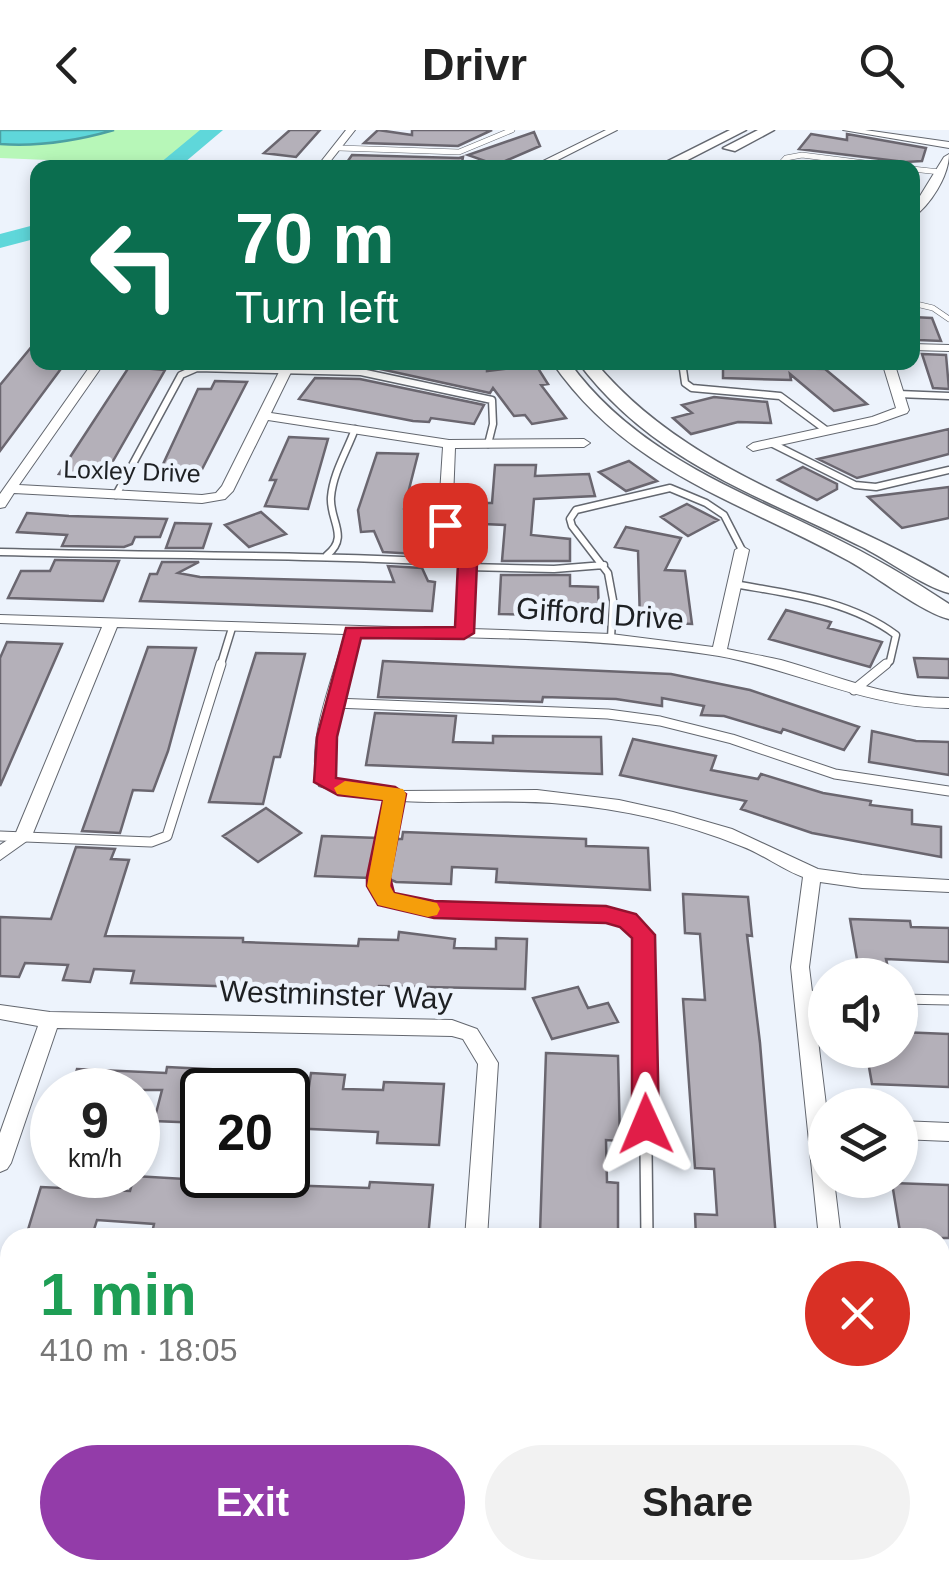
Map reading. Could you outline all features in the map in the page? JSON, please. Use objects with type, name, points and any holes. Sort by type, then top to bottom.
[{"type":"street","points":[[328,160],[351,130]]},
{"type":"street","points":[[549,160],[614,130]]},
{"type":"street","points":[[677,160],[740,130]]},
{"type":"street","points":[[706,160],[768,130]]},
{"type":"street","points":[[847,130],[949,145]]},
{"type":"street","points":[[920,198],[949,157]]},
{"type":"street","points":[[920,347],[949,348]]},
{"type":"street","points":[[0,504],[94,370]]},
{"type":"street","name":"Loxley Drive","points":[[11,488],[220,496],[228,488],[287,370]]},
{"type":"street","points":[[566,370],[593,404],[671,465],[892,574],[949,614]]},
{"type":"street","points":[[592,370],[614,397],[675,448],[880,545],[949,586]]},
{"type":"street","points":[[752,447],[903,410],[890,370]]},
{"type":"street","points":[[266,416],[450,444],[584,443]]},
{"type":"street","points":[[450,444],[445,525],[468,565],[464,633]]},
{"type":"street","points":[[718,652],[742,550]]},
{"type":"street","name":"Gifford Drive","points":[[0,619],[610,638],[718,652],[777,664],[854,690],[917,703],[949,703]]},
{"type":"street","points":[[0,854],[22,838],[112,623]]},
{"type":"street","points":[[353,632],[325,754],[325,782],[338,788],[395,794],[594,801],[686,822],[752,844],[812,874],[949,886]]},
{"type":"street","points":[[812,874],[800,967],[816,1088]]},
{"type":"street","points":[[0,1012],[50,1020],[0,1164]]},
{"type":"street","name":"Westminster Way","points":[[50,1020],[452,1028],[470,1034],[488,1063],[477,1228]]},
{"type":"street","points":[[918,1131],[949,1132]]},
{"type":"street","points":[[827,1198],[829,1228]]},
{"type":"lane","points":[[339,148],[459,152],[512,130]]},
{"type":"lane","points":[[784,160],[802,155],[841,160]]},
{"type":"lane","points":[[920,169],[940,172]]},
{"type":"lane","points":[[920,305],[933,308],[949,320]]},
{"type":"lane","points":[[116,495],[186,372],[198,370]]},
{"type":"lane","points":[[337,370],[492,400],[493,424],[488,444]]},
{"type":"lane","points":[[683,370],[685,383],[692,388],[780,396],[826,430]]},
{"type":"lane","points":[[898,394],[949,396]]},
{"type":"lane","points":[[328,555],[336,550],[341,538],[331,498],[355,429]]},
{"type":"lane","points":[[771,442],[856,485],[876,487],[949,470]]},
{"type":"lane","points":[[610,638],[612,603],[604,565],[572,529],[570,518],[576,510],[670,488],[723,510],[736,528],[742,550]]},
{"type":"lane","points":[[0,552],[268,559],[328,555],[554,569],[604,565]]},
{"type":"lane","points":[[734,584],[872,617],[886,626],[896,635],[890,661],[854,690]]},
{"type":"lane","points":[[0,836],[151,842],[167,836],[232,628]]},
{"type":"lane","points":[[335,703],[608,714],[660,721],[732,739],[834,774],[949,791]]},
{"type":"lane","points":[[395,794],[378,886],[386,899],[434,910],[606,915],[628,920],[644,935],[646,1228]]},
{"type":"lane","points":[[802,995],[808,995]]},
{"type":"lane","points":[[918,999],[949,1000]]},
{"type":"green space","points":[[0,130],[213,130],[174,160],[0,158]]},
{"type":"water","points":[[0,130],[114,130],[58,142],[15,145],[0,144]]},
{"type":"building","points":[[290,130],[320,130],[296,157],[264,153]]},
{"type":"building","points":[[378,130],[412,135],[412,130],[492,130],[458,146],[364,143]]},
{"type":"building","points":[[534,132],[540,146],[508,160],[482,160],[468,155]]},
{"type":"building","points":[[811,134],[847,140],[847,134],[926,148],[920,161],[799,149]]},
{"type":"building","points":[[352,155],[463,157],[462,160],[349,160]]},
{"type":"building","points":[[920,317],[932,318],[941,341],[920,340]]},
{"type":"building","points":[[30,349],[30,370],[60,370],[0,451],[0,385]]},
{"type":"building","points":[[922,354],[946,355],[949,389],[933,388]]},
{"type":"building","points":[[127,370],[165,370],[109,468],[97,467],[91,477],[59,474]]},
{"type":"building","points":[[385,370],[539,370],[548,384],[541,385],[566,418],[532,424],[525,415],[514,416],[493,388],[490,393]]},
{"type":"building","points":[[723,370],[826,370],[867,404],[834,411],[790,374],[791,380],[723,378]]},
{"type":"building","points":[[315,378],[360,379],[484,405],[474,424],[431,418],[429,422],[413,421],[299,399]]},
{"type":"building","points":[[215,381],[247,382],[197,479],[157,477],[198,389],[211,389]]},
{"type":"building","points":[[714,397],[767,402],[771,423],[738,422],[691,434],[673,418],[692,413],[682,405]]},
{"type":"building","points":[[949,429],[949,454],[857,478],[818,459]]},
{"type":"building","points":[[289,437],[328,439],[308,509],[265,506],[276,480],[270,480]]},
{"type":"building","points":[[377,453],[418,454],[404,509],[416,554],[383,552],[374,531],[361,532],[358,510]]},
{"type":"building","points":[[629,461],[657,481],[626,491],[599,472]]},
{"type":"building","points":[[495,465],[536,465],[535,476],[589,474],[595,496],[534,499],[531,535],[570,539],[570,561],[502,561],[505,525],[484,524],[487,503],[492,503]]},
{"type":"building","points":[[803,467],[837,484],[837,489],[817,500],[778,480]]},
{"type":"building","points":[[949,487],[949,518],[902,528],[868,497]]},
{"type":"building","points":[[687,504],[718,520],[688,536],[661,517]]},
{"type":"building","points":[[261,512],[286,534],[249,547],[225,525]]},
{"type":"building","points":[[27,513],[167,519],[160,537],[135,537],[132,544],[124,547],[62,546],[67,535],[17,532]]},
{"type":"building","points":[[175,523],[211,524],[203,548],[166,548]]},
{"type":"building","points":[[626,527],[681,538],[665,570],[685,571],[692,624],[640,622],[638,551],[615,547]]},
{"type":"building","points":[[55,560],[119,561],[103,601],[8,598],[21,571],[50,571]]},
{"type":"building","points":[[162,562],[199,562],[178,573],[200,577],[394,582],[388,566],[422,568],[428,581],[435,582],[432,611],[140,601],[150,574],[157,574]]},
{"type":"building","points":[[501,575],[570,575],[570,586],[598,587],[599,616],[499,614]]},
{"type":"building","points":[[786,610],[831,622],[828,628],[882,642],[870,667],[769,639]]},
{"type":"building","points":[[7,642],[62,644],[0,786],[0,658]]},
{"type":"building","points":[[148,647],[196,648],[168,751],[153,791],[133,790],[120,833],[82,831]]},
{"type":"building","points":[[256,653],[305,654],[280,757],[274,757],[263,804],[209,802]]},
{"type":"building","points":[[914,658],[949,659],[949,678],[918,677]]},
{"type":"building","points":[[383,661],[671,674],[750,690],[859,727],[844,750],[783,729],[781,733],[724,716],[701,715],[704,706],[662,698],[662,706],[616,699],[543,697],[542,702],[378,697]]},
{"type":"building","points":[[375,713],[456,716],[453,742],[493,743],[493,736],[601,737],[602,774],[366,765]]},
{"type":"building","points":[[872,731],[916,741],[949,742],[949,775],[869,762]]},
{"type":"building","points":[[633,739],[716,756],[711,770],[758,779],[761,774],[823,793],[871,801],[870,805],[912,810],[912,824],[941,827],[941,857],[812,833],[741,809],[746,801],[620,775]]},
{"type":"building","points":[[266,808],[301,833],[258,862],[223,836]]},
{"type":"building","points":[[403,832],[586,839],[586,846],[648,848],[650,890],[496,882],[497,869],[452,867],[451,884],[396,882],[387,878],[395,839],[402,839]]},
{"type":"building","points":[[322,836],[378,838],[371,878],[315,876]]},
{"type":"building","points":[[76,847],[115,849],[111,859],[129,860],[105,936],[243,938],[243,942],[358,946],[359,939],[398,940],[399,932],[455,939],[454,948],[496,949],[496,938],[527,939],[525,989],[379,986],[378,992],[131,983],[134,971],[94,969],[90,982],[63,980],[68,965],[25,963],[19,977],[0,976],[0,917],[51,919]]},
{"type":"building","points":[[683,894],[748,897],[752,936],[747,935],[775,1228],[696,1228],[695,1214],[717,1215],[714,1169],[695,1168],[683,999],[705,1000],[700,934],[685,933]]},
{"type":"building","points":[[850,919],[910,921],[911,927],[949,928],[949,962],[857,958]]},
{"type":"building","points":[[578,987],[588,1008],[608,1003],[618,1022],[552,1039],[533,998]]},
{"type":"building","points":[[918,1033],[949,1034],[949,1087],[872,1084],[869,1068],[918,1068]]},
{"type":"building","points":[[546,1053],[618,1056],[620,1141],[606,1140],[607,1182],[618,1183],[618,1228],[540,1228]]},
{"type":"building","points":[[167,1067],[188,1068],[180,1068],[180,1122],[160,1121],[160,1073],[166,1073]]},
{"type":"building","points":[[311,1073],[345,1075],[343,1089],[383,1090],[384,1082],[444,1084],[439,1145],[377,1143],[378,1132],[310,1129]]},
{"type":"building","points":[[160,1178],[180,1179],[180,1198],[310,1198],[310,1186],[369,1188],[370,1182],[433,1185],[429,1228],[153,1228],[154,1224],[97,1220],[94,1228],[29,1228],[38,1198],[160,1198]]},
{"type":"building","points":[[918,1184],[949,1185],[949,1228],[899,1228],[894,1198],[918,1198]]},
{"type":"waterway","points":[[174,160],[213,130]]},
{"type":"waterway","points":[[0,241],[30,233]]},
{"type":"slow traffic","points":[[345,788],[395,794],[378,886],[386,899],[428,909]]},
{"type":"route","points":[[445,525],[468,563],[464,633],[353,632],[327,737],[325,782],[338,788],[395,794],[378,886],[386,899],[434,910],[606,915],[628,920],[644,935],[646,1124]]}]
